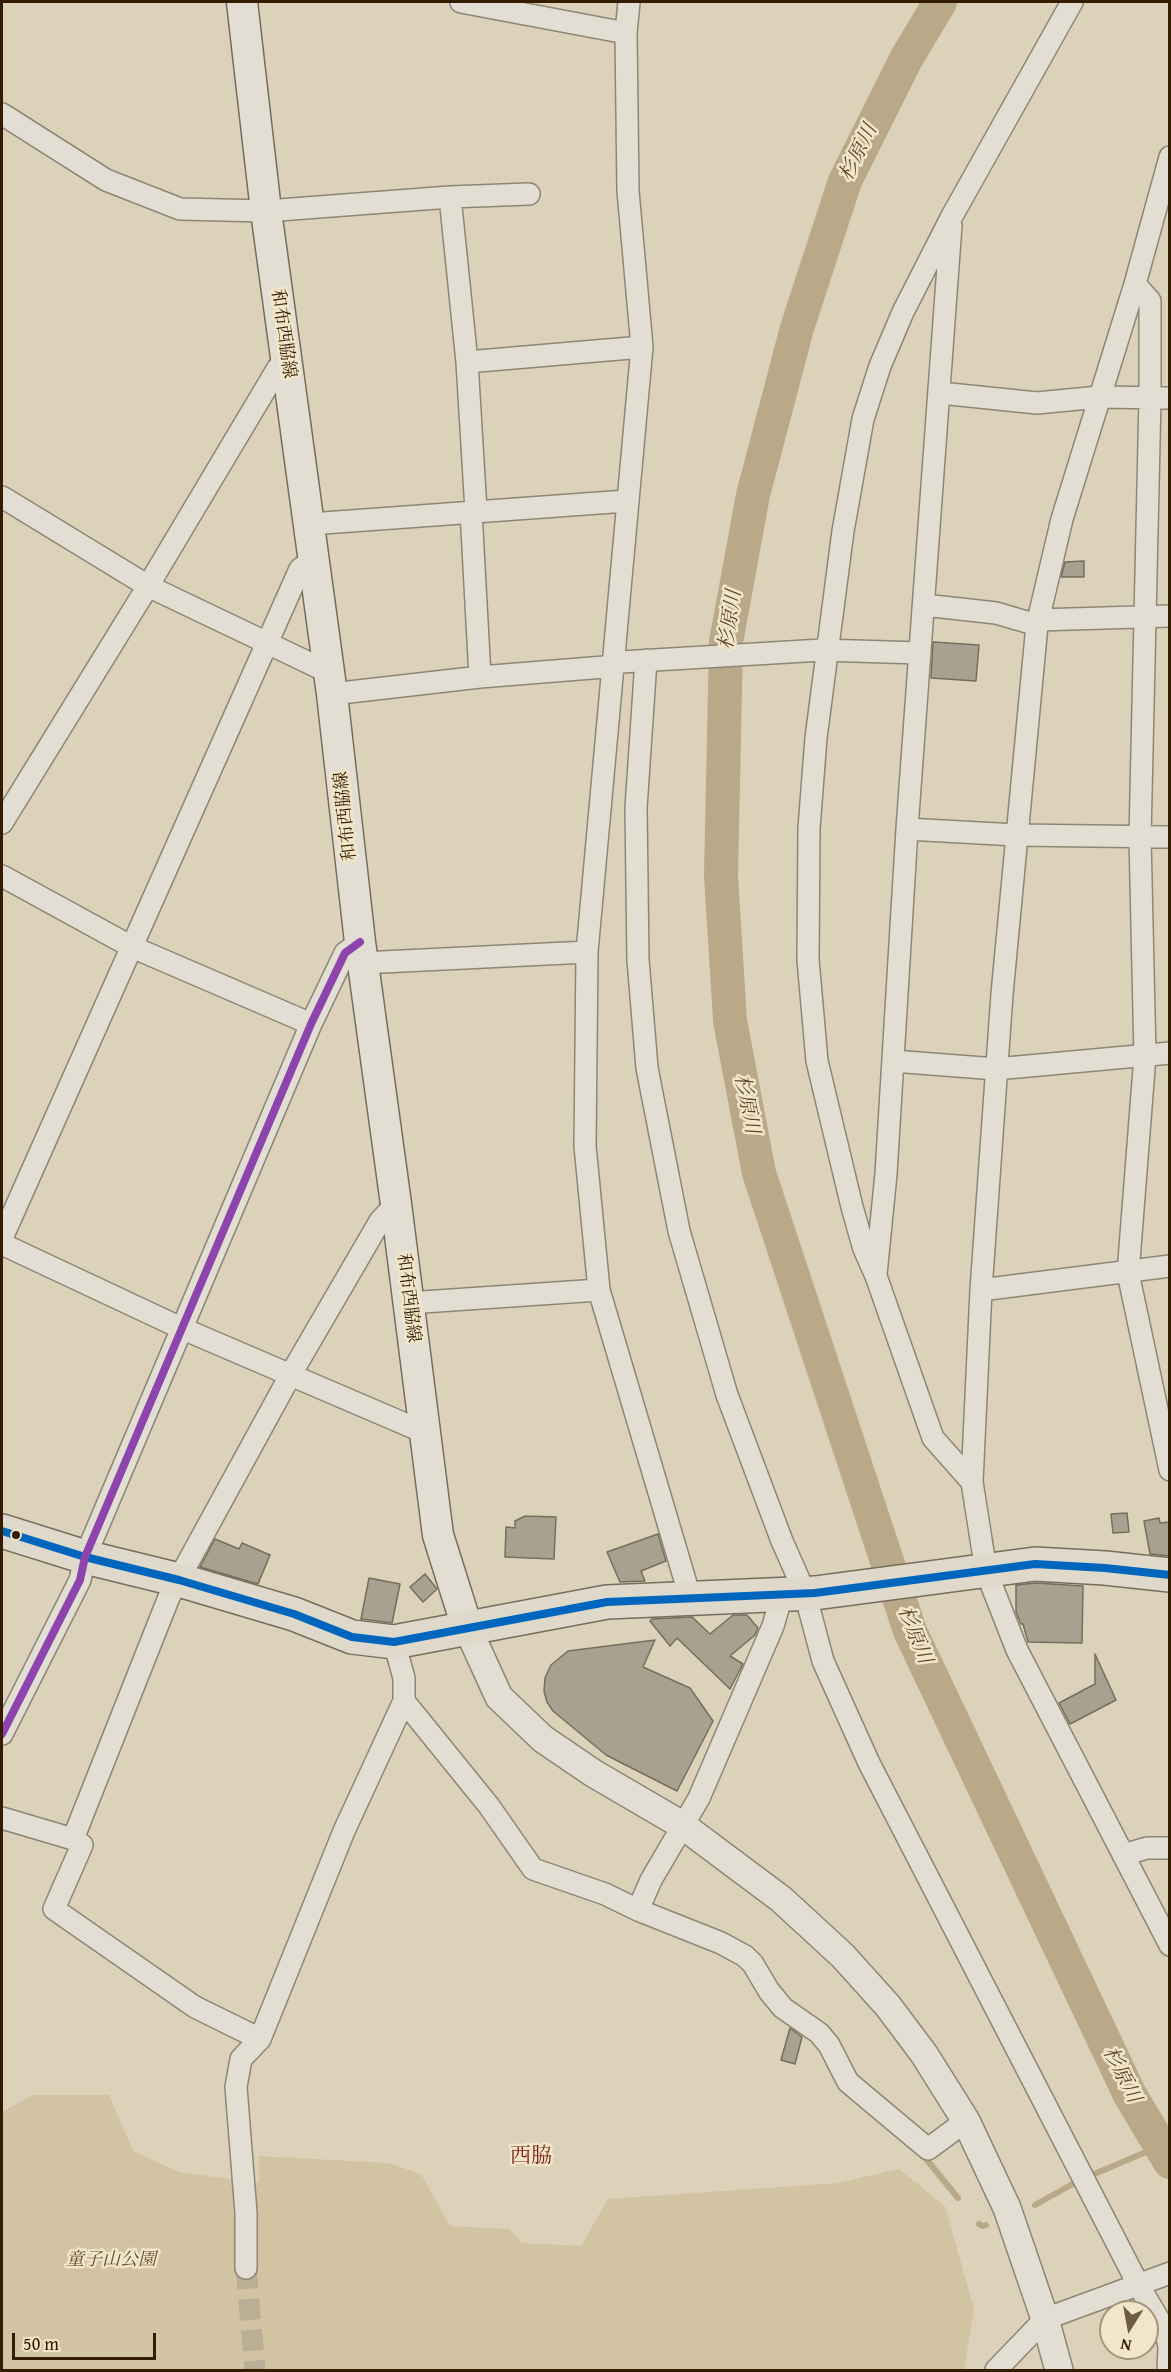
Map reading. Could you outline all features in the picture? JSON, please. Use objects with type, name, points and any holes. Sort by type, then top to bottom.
[{"type":"main road","name":"和布西脇線","points":[[242,2],[266,211],[310,524],[361,953],[438,1535],[467,1628]]},
{"type":"main road","points":[[2,1531],[85,1557],[179,1580],[294,1614],[352,1637],[394,1642],[607,1602],[801,1594],[1035,1564],[1170,1575]]},
{"type":"street","points":[[461,2],[626,33]]},
{"type":"street","points":[[629,2],[626,33],[628,191],[642,347],[586,952],[585,1146],[599,1290],[690,1597]]},
{"type":"street","points":[[972,1482],[933,1438],[858,1228],[817,1061],[807,960],[809,828],[825,650],[844,521],[863,419],[880,366],[903,312],[952,216],[1072,2]]},
{"type":"street","points":[[2,114],[106,180],[180,209],[266,211],[450,196],[529,194]]},
{"type":"street","points":[[1170,157],[1136,284],[1062,519],[1037,623],[996,1069],[981,1290],[972,1482],[978,1573],[1170,1944]]},
{"type":"street","points":[[450,196],[467,362],[480,677]]},
{"type":"street","points":[[876,1276],[952,216]]},
{"type":"street","points":[[1136,284],[1150,301],[1160,398],[1146,616],[1140,837],[1144,1056],[1128,1273],[1162,1400],[1170,1470]]},
{"type":"street","points":[[467,362],[642,347]]},
{"type":"street","points":[[2,823],[148,586],[278,368],[287,360]]},
{"type":"street","points":[[940,393],[1037,403],[1099,397],[1160,398]]},
{"type":"street","points":[[310,524],[626,501]]},
{"type":"street","points":[[4,504],[148,586],[267,643],[330,683],[480,677],[604,668],[621,662],[825,650],[920,653]]},
{"type":"street","points":[[2,1238],[130,946],[300,569],[314,559]]},
{"type":"street","points":[[924,605],[996,613],[1037,623],[1170,616]]},
{"type":"street","points":[[650,660],[636,819],[638,960],[647,1068],[679,1231],[724,1384],[801,1594],[823,1661],[869,1763],[1084,2178],[1153,2280],[1169,2347],[1168,2370]]},
{"type":"street","points":[[907,829],[1016,835],[1170,837]]},
{"type":"street","points":[[2,876],[130,946],[311,1024]]},
{"type":"street","points":[[2,1734],[80,1580],[85,1557],[181,1328],[311,1024],[345,953],[586,952]]},
{"type":"street","points":[[893,1061],[996,1069],[1170,1053]]},
{"type":"street","points":[[73,1839],[169,1597],[291,1374],[380,1221],[396,1204]]},
{"type":"street","points":[[2,1244],[181,1328],[426,1433]]},
{"type":"street","points":[[981,1290],[1170,1266]]},
{"type":"street","points":[[408,1303],[599,1290]]},
{"type":"street","points":[[638,1910],[651,1880],[699,1798],[773,1626],[801,1594]]},
{"type":"street","points":[[467,1628],[499,1696],[543,1739],[594,1773],[682,1825],[781,1899],[843,1956],[888,2006],[924,2054],[966,2121],[1007,2208],[1045,2319],[1059,2370]]},
{"type":"street","points":[[246,2268],[246,2213],[236,2087],[241,2059],[260,2039],[344,1831],[404,1701],[404,1678],[394,1642]]},
{"type":"street","points":[[404,1701],[489,1806],[533,1869],[605,1894],[638,1910],[713,1939],[745,1956],[783,2008],[819,2033],[829,2045],[848,2082],[928,2149],[966,2121]]},
{"type":"street","points":[[2,1818],[73,1839],[82,1845],[54,1909],[195,2007],[260,2039]]},
{"type":"street","points":[[1123,1855],[1148,1848],[1170,1848]]},
{"type":"street","points":[[1002,2368],[1045,2319],[1153,2280]]},
{"type":"green space","name":"童子山公園","points":[[32,2095],[109,2095],[133,2151],[179,2172],[259,2183],[259,2156],[388,2163],[421,2174],[450,2226],[509,2229],[522,2243],[581,2246],[608,2199],[837,2183],[899,2169],[945,2206],[974,2309],[964,2370],[2,2370],[2,2112]]},
{"type":"building","points":[[1084,561],[1084,577],[1061,577],[1065,562]]},
{"type":"building","points":[[933,642],[979,645],[976,681],[931,678]]},
{"type":"building","points":[[1127,1513],[1129,1532],[1113,1533],[1111,1514]]},
{"type":"building","points":[[525,1516],[556,1517],[554,1559],[505,1557],[506,1527],[515,1528],[515,1521]]},
{"type":"building","points":[[1159,1518],[1160,1523],[1170,1522],[1170,1556],[1150,1554],[1144,1521]]},
{"type":"building","points":[[658,1534],[666,1561],[641,1571],[645,1581],[620,1582],[607,1552]]},
{"type":"building","points":[[215,1539],[239,1549],[242,1543],[270,1555],[258,1584],[200,1567]]},
{"type":"building","points":[[425,1574],[437,1589],[423,1602],[410,1587]]},
{"type":"building","points":[[369,1578],[400,1584],[392,1623],[361,1619]]},
{"type":"building","points":[[1036,1583],[1083,1586],[1082,1643],[1028,1642],[1023,1624],[1016,1612],[1016,1585]]},
{"type":"building","points":[[733,1615],[747,1615],[758,1628],[755,1635],[730,1656],[743,1664],[730,1689],[677,1638],[670,1646],[650,1621],[652,1619],[692,1617],[710,1634]]},
{"type":"building","points":[[655,1640],[643,1667],[690,1688],[713,1721],[677,1791],[606,1755],[553,1711],[544,1691],[545,1678],[551,1665],[568,1651]]},
{"type":"building","points":[[1095,1654],[1116,1700],[1070,1724],[1059,1703],[1095,1684]]},
{"type":"building","points":[[790,2028],[802,2037],[795,2064],[781,2060]]},
{"type":"waterway","name":"杉原川","points":[[940,2],[906,59],[845,181],[797,328],[753,495],[726,642],[721,876],[730,1021],[759,1173],[910,1631],[1130,2095],[1170,2162]]},
{"type":"waterway","points":[[1035,2205],[1078,2181],[1160,2146]]},
{"type":"waterway","points":[[922,2154],[958,2198]]},
{"type":"waterway","points":[[979,2224],[986,2225]]},
{"type":"tunnel","points":[[246,2268],[255,2370]]},
{"type":"transit line","points":[[2,1734],[80,1580],[85,1557],[311,1024],[345,953],[360,942]]},
{"type":"transit line","points":[[2,1531],[85,1557],[179,1580],[294,1614],[352,1637],[394,1642],[607,1602],[815,1593],[1035,1564],[1170,1575]]},
{"type":"district","name":"西脇","points":[[531,2157]]}]
